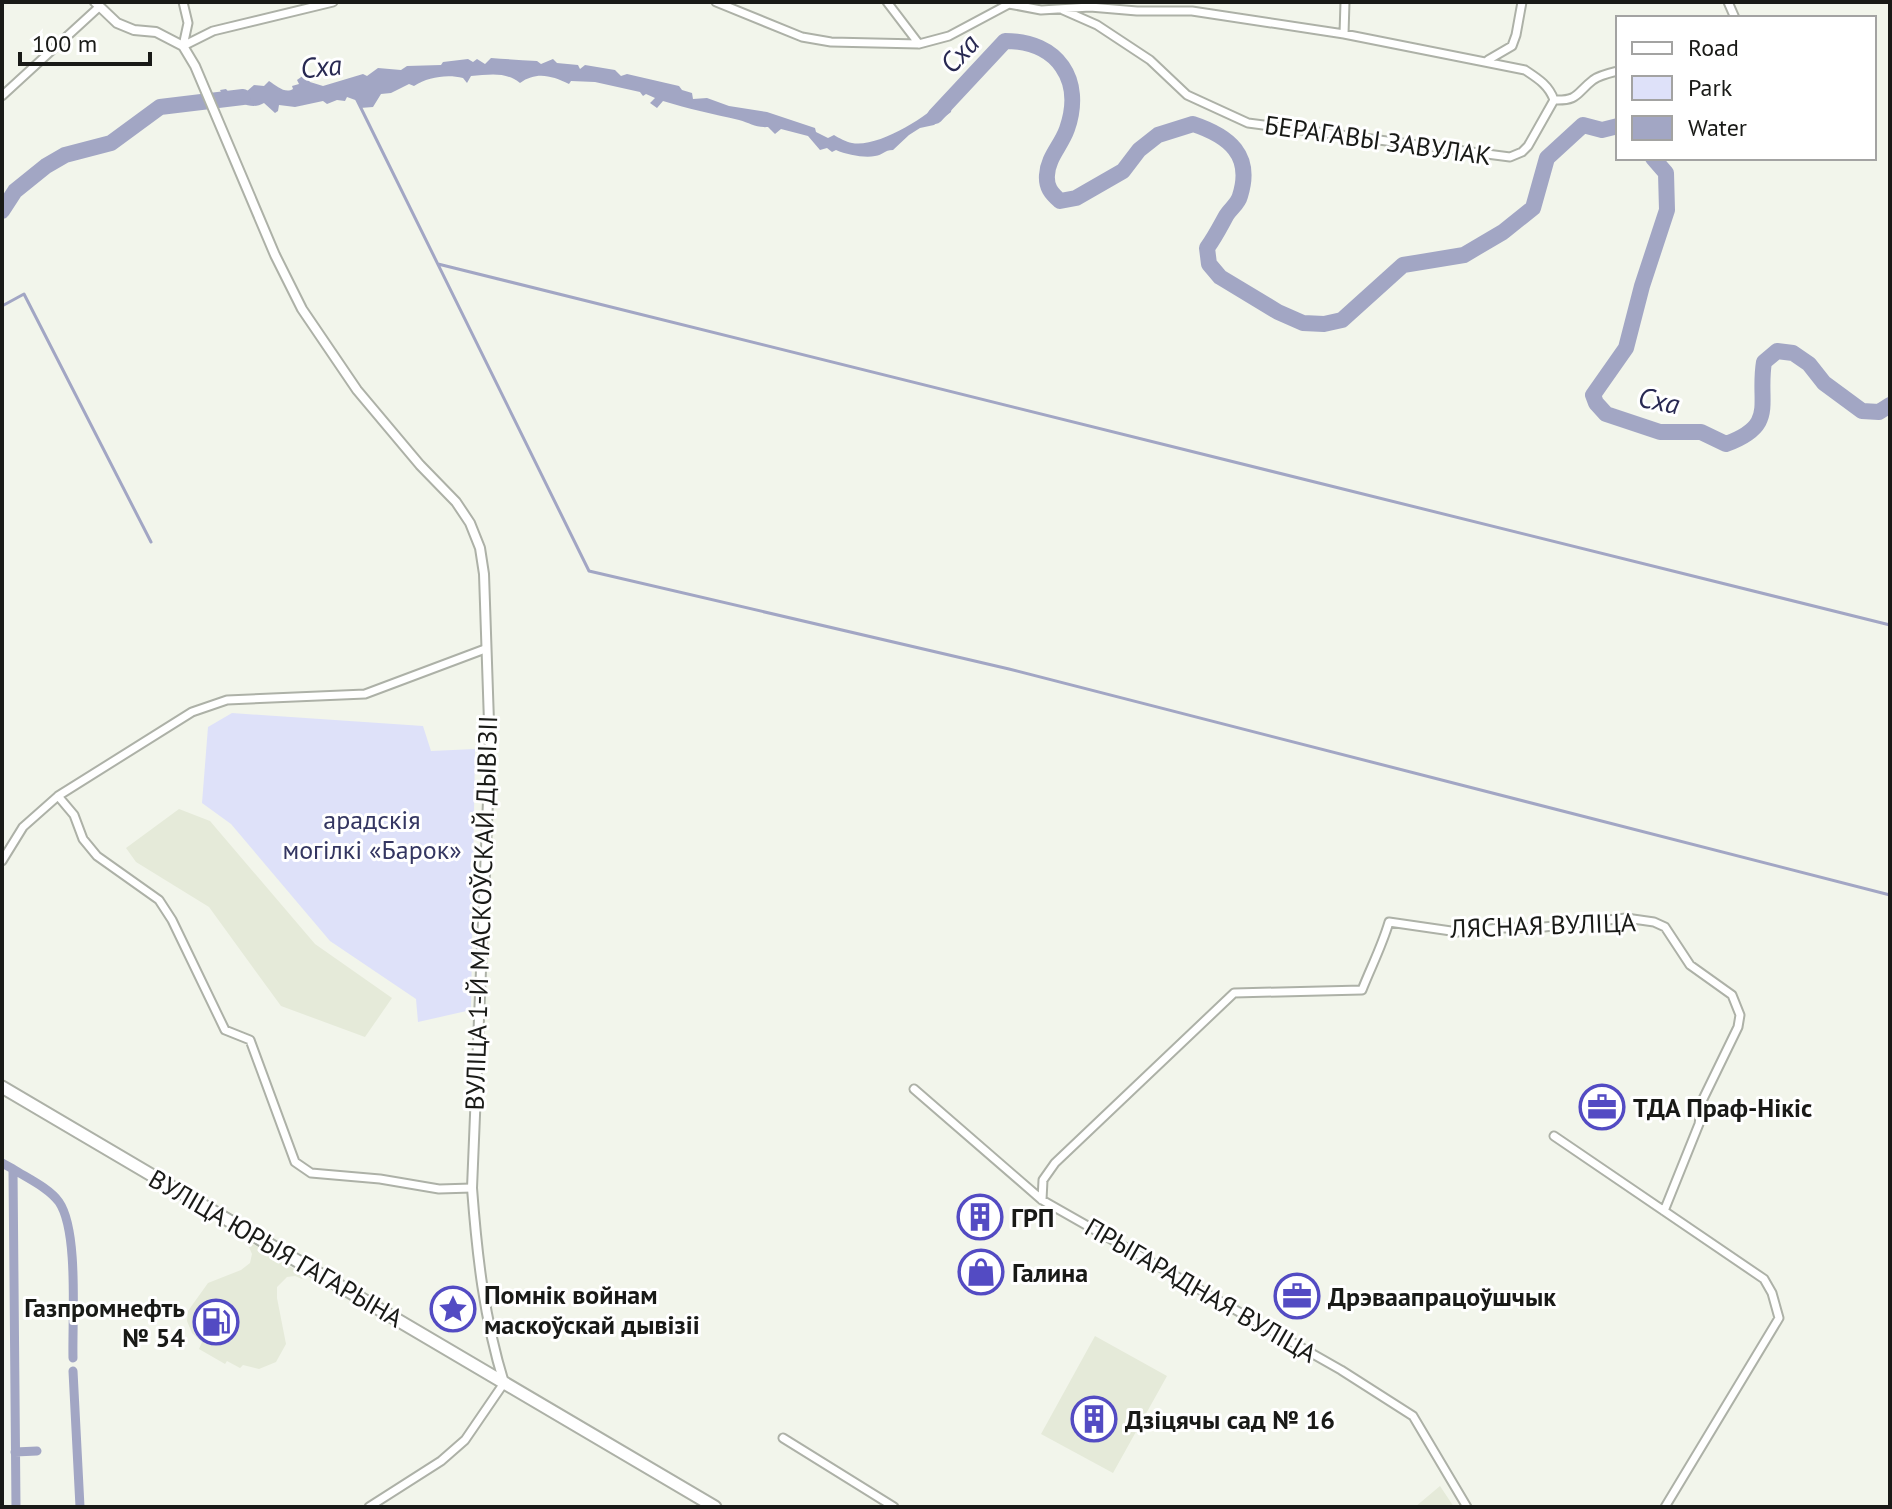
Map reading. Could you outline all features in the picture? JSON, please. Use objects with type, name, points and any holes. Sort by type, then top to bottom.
[{"type":"main road","name":"ВУЛІЦА ЮРЫЯ ГАГАРЫНА","points":[[2,1087],[715,1507]]},
{"type":"street","points":[[183,2],[188,23],[183,46]]},
{"type":"street","points":[[286,2],[289,12]]},
{"type":"street","points":[[183,46],[213,31],[333,2]]},
{"type":"street","points":[[716,2],[802,37],[831,42],[919,44],[949,36],[1009,3],[1041,10],[1090,7],[1137,11],[1192,6],[1488,60],[1525,70],[1540,79],[1551,91],[1554,100],[1568,101],[1593,80],[1616,72]]},
{"type":"street","points":[[887,2],[919,44]]},
{"type":"street","points":[[1344,34],[1345,2]]},
{"type":"street","points":[[1488,60],[1512,46],[1522,2]]},
{"type":"street","points":[[2,96],[97,4],[117,23],[134,30],[156,32],[183,46]]},
{"type":"street","name":"БЕРАГАВЫ ЗАВУЛАК","points":[[1061,9],[1097,25],[1150,60],[1187,95],[1248,123],[1510,157],[1528,146],[1554,100]]},
{"type":"street","name":"ВУЛІЦА 1-Й МАСКОЎСКАЙ ДЫВІЗІІ","points":[[183,46],[195,66],[275,255],[302,309],[357,390],[420,465],[456,502],[470,523],[480,548],[484,574],[490,752],[472,1188],[477,1260],[486,1318],[504,1383]]},
{"type":"street","points":[[2,861],[23,827],[58,796],[192,712],[227,700],[365,694],[485,649]]},
{"type":"street","points":[[58,796],[74,815],[83,839],[97,856],[159,900],[172,920],[225,1030],[250,1040],[295,1162],[311,1173],[380,1179],[439,1189],[472,1188]]},
{"type":"street","name":"ЛЯСНАЯ ВУЛІЦА","points":[[1042,1200],[1043,1180],[1055,1163],[1234,993],[1362,990],[1389,922],[1458,932],[1535,928],[1626,918],[1665,927],[1690,965],[1732,995],[1740,1015],[1738,1027],[1703,1099],[1699,1124],[1664,1211]]},
{"type":"street","name":"ПРЫГАРАДНАЯ ВУЛІЦА","points":[[914,1089],[1042,1200],[1341,1370],[1413,1416],[1467,1507]]},
{"type":"street","points":[[1554,1136],[1764,1279],[1772,1293],[1779,1318],[1665,1507]]},
{"type":"street","points":[[369,1507],[441,1461],[465,1440],[504,1383]]},
{"type":"street","points":[[783,1438],[894,1507]]},
{"type":"shaded area","points":[[179,809],[210,821],[315,944],[392,998],[365,1037],[281,1006],[209,907],[136,862],[126,848]]},
{"type":"shaded area","points":[[246,1240],[304,1275],[302,1279],[287,1277],[277,1287],[286,1344],[276,1362],[259,1369],[243,1365],[240,1368],[227,1361],[225,1364],[199,1349],[202,1342],[192,1333],[187,1321],[188,1311],[208,1283],[241,1270],[250,1263],[252,1254]]},
{"type":"shaded area","points":[[1095,1336],[1167,1376],[1113,1473],[1041,1434]]},
{"type":"shaded area","points":[[1440,1486],[1454,1507],[1415,1507]]},
{"type":"green space","name":"арадскія могілкі «Барок»","points":[[232,713],[423,726],[431,751],[475,749],[471,1010],[418,1022],[416,999],[330,941],[231,824],[202,803],[208,727]]},
{"type":"water","points":[[491,58],[537,61],[541,64],[553,59],[557,63],[578,65],[580,69],[585,65],[615,70],[621,76],[627,74],[679,86],[692,93],[693,99],[707,98],[729,106],[767,112],[815,128],[816,132],[828,138],[834,135],[852,143],[875,141],[888,136],[914,122],[944,99],[952,104],[951,112],[934,125],[920,128],[893,150],[866,157],[836,150],[832,152],[827,148],[820,150],[808,136],[781,129],[775,134],[768,127],[663,101],[657,108],[650,103],[655,98],[646,94],[643,96],[640,92],[595,82],[571,81],[569,84],[544,76],[520,83],[496,75],[471,76],[467,83],[463,78],[438,77],[381,94],[373,107],[360,108],[358,101],[347,97],[345,101],[327,104],[323,101],[295,107],[279,105],[275,113],[264,103],[255,106],[226,102],[220,90],[226,89],[231,95],[246,92],[254,85],[264,86],[269,81],[287,91],[299,84],[297,80],[304,75],[310,82],[323,86],[363,74],[367,76],[378,68],[401,70],[407,66],[441,65],[443,62],[468,59],[473,62],[477,59],[485,64]]},
{"type":"waterway","name":"Сха","points":[[935,116],[1005,41],[1024,43],[1052,56],[1069,80],[1072,95],[1067,129],[1047,175],[1050,190],[1060,201],[1076,198],[1123,171],[1139,150],[1158,135],[1193,124],[1206,129],[1235,149],[1243,169],[1239,199],[1207,248],[1209,264],[1220,277],[1278,312],[1303,323],[1324,324],[1342,320],[1403,265],[1464,255],[1503,232],[1533,208],[1547,158],[1583,125],[1602,130],[1616,126]]},
{"type":"waterway","name":"Сха","points":[[2,211],[15,191],[46,166],[65,155],[111,143],[160,107],[243,97]]},
{"type":"waterway","points":[[356,98],[589,571],[1009,669],[1890,895]]},
{"type":"waterway","name":"Сха","points":[[1655,160],[1666,173],[1667,210],[1626,348],[1593,395],[1606,414],[1660,432],[1701,432],[1726,444],[1742,437],[1759,421],[1764,362],[1777,351],[1793,353],[1809,364],[1824,383],[1862,411],[1879,412],[1890,405]]},
{"type":"waterway","points":[[438,264],[1890,625]]},
{"type":"waterway","points":[[2,306],[24,294],[151,542]]},
{"type":"waterway","points":[[2,1163],[13,1169],[16,1507]]},
{"type":"waterway","points":[[13,1169],[50,1192],[65,1216],[72,1254],[73,1358]]},
{"type":"waterway","points":[[73,1371],[80,1507]]},
{"type":"waterway","points":[[15,1452],[37,1451]]},
{"type":"place","name":"ТДА Праф-Нікіс","points":[[1602,1107]]},
{"type":"place","name":"ГРП","points":[[980,1217]]},
{"type":"place","name":"Галина","points":[[981,1272]]},
{"type":"place","name":"Дрэваапрацоўшчык","points":[[1297,1296]]},
{"type":"place","name":"Помнік войнам маскоўскай дывізіі","points":[[453,1309]]},
{"type":"place","name":"Газпромнефть № 54","points":[[216,1322]]},
{"type":"place","name":"Дзіцячы сад № 16","points":[[1094,1419]]}]
